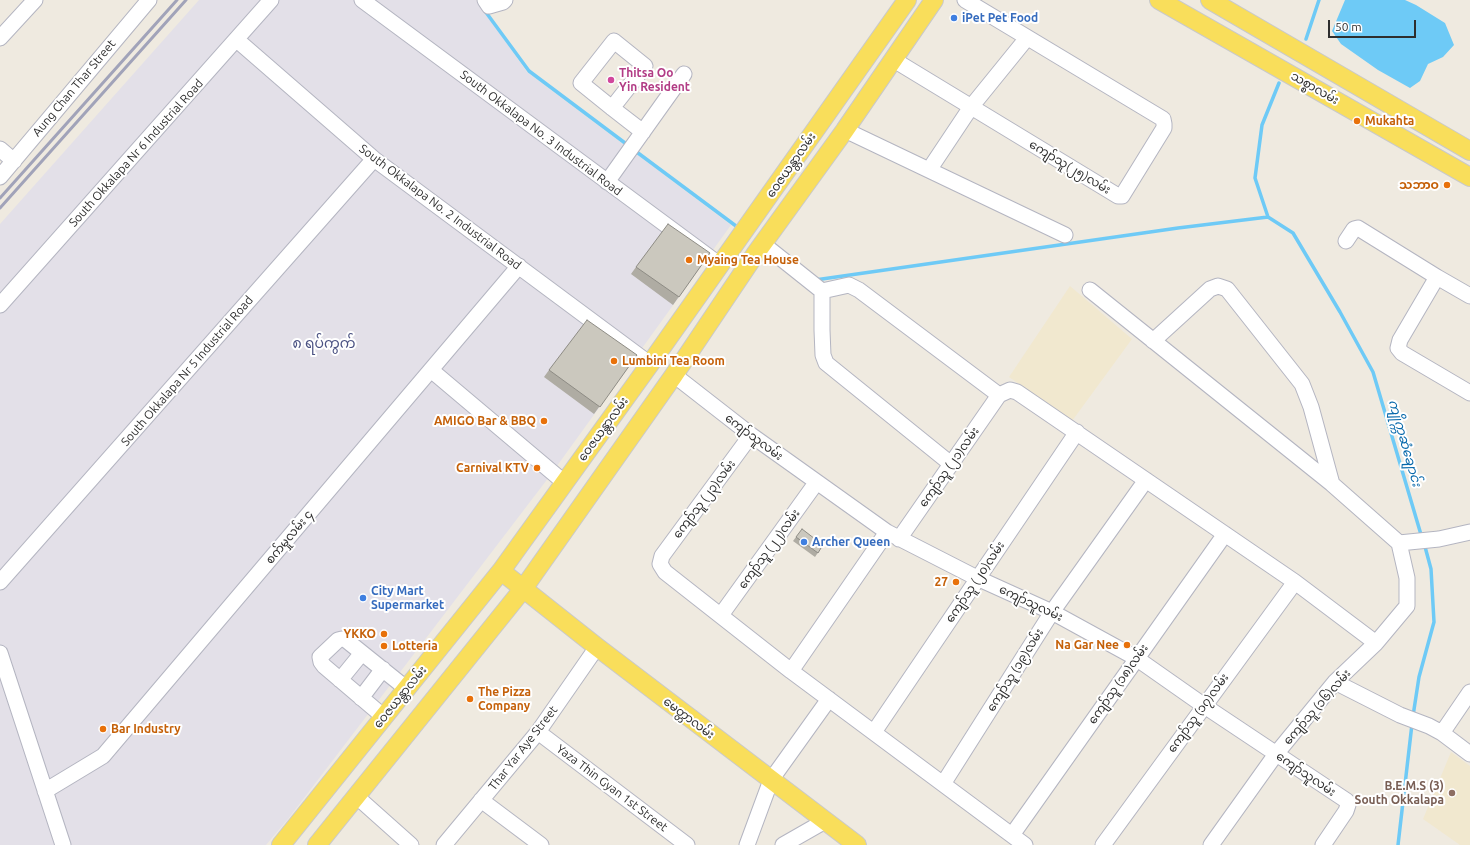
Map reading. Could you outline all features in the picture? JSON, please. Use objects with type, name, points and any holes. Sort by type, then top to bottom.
[{"type":"main road","name":"ဝေဇယန္တာလမ်း","points":[[282,845],[501,571],[650,364],[907,0]]},
{"type":"main road","name":"ဝေဇယန္တာလမ်း","points":[[317,845],[523,589],[674,375],[763,244],[894,60],[934,0]]},
{"type":"main road","name":"သစ္စာလမ်း","points":[[1159,0],[1470,177]]},
{"type":"main road","name":"သစ္စာလမ်း","points":[[1210,0],[1470,150]]},
{"type":"main road","points":[[799,153],[818,168]]},
{"type":"main road","name":"မေတ္တာလမ်း","points":[[501,571],[597,648],[857,845]]},
{"type":"street","points":[[0,38],[35,0]]},
{"type":"street","name":"South Okkalapa Nr 6 Industrial Road","points":[[0,305],[271,0]]},
{"type":"street","name":"South Okkalapa No. 3 Industrial Road","points":[[362,0],[720,265]]},
{"type":"street","points":[[485,0],[489,6],[505,0]]},
{"type":"street","name":"ကျော်သူ(၂၅)လမ်း","points":[[894,60],[1118,196],[1125,194],[1164,128],[1162,119],[965,0]]},
{"type":"street","name":"Aung Chan Thar Street","points":[[0,177],[142,2]]},
{"type":"street","points":[[929,170],[971,107],[1027,38]]},
{"type":"street","name":"South Okkalapa No. 2 Industrial Road","points":[[237,40],[374,159],[650,364]]},
{"type":"street","points":[[607,182],[684,74]]},
{"type":"street","points":[[612,108],[643,132]]},
{"type":"street","points":[[845,130],[1065,235]]},
{"type":"street","points":[[0,149],[14,161]]},
{"type":"street","name":"South Okkalapa Nr 5 Industrial Road","points":[[0,582],[374,159]]},
{"type":"street","points":[[1346,241],[1354,229],[1358,228],[1470,296]]},
{"type":"street","points":[[763,244],[822,291]]},
{"type":"street","name":"စက်မှုလမ်း ၄","points":[[45,791],[103,756],[519,266]]},
{"type":"street","points":[[1437,277],[1400,340],[1398,348],[1402,353],[1470,393]]},
{"type":"street","points":[[822,291],[849,285],[859,290],[999,396],[1010,390],[1018,392],[1295,582],[1376,643]]},
{"type":"street","points":[[1153,341],[1210,289],[1218,286],[1227,289],[1302,384],[1311,407],[1332,484]]},
{"type":"street","points":[[1090,290],[1406,543],[1439,539],[1470,532]]},
{"type":"street","points":[[822,291],[823,355],[826,363],[951,464]]},
{"type":"street","points":[[431,370],[565,483]]},
{"type":"street","name":"ကျော်သူလမ်း","points":[[674,375],[816,483],[893,535],[977,578],[1052,612],[1136,658],[1203,706],[1346,801],[1348,805],[1346,812],[1323,845]]},
{"type":"street","name":"ကျော်သူ (၂၁)လမ်း","points":[[791,670],[893,535],[951,464],[999,396]]},
{"type":"street","name":"ကျော်သူ (၂၀)လမ်း","points":[[874,732],[1077,432]]},
{"type":"street","name":"ကျော်သူ (၂၃)လမ်း","points":[[721,615],[665,572],[660,564],[662,556],[751,435]]},
{"type":"street","name":"ကျော်သူ (၁၉)လမ်း","points":[[943,784],[1052,612],[1146,480]]},
{"type":"street","name":"ကျော်သူ (၂၂)လမ်း","points":[[721,615],[816,483]]},
{"type":"street","name":"ကျော်သူ (၁၈)လမ်း","points":[[1012,835],[1225,534]]},
{"type":"street","name":"ကျော်သူ (၁၆)လမ်း","points":[[1211,845],[1276,754],[1335,682],[1376,643],[1407,606],[1406,543]]},
{"type":"street","name":"ကျော်သူ (၁၇)လမ်း","points":[[1103,845],[1295,582]]},
{"type":"street","points":[[721,615],[829,699],[1025,845]]},
{"type":"street","points":[[384,717],[324,666],[320,657],[338,640],[346,640],[407,689]]},
{"type":"street","name":"Thar Yar Aye Street","points":[[444,845],[538,732],[597,648]]},
{"type":"street","points":[[0,653],[63,845]]},
{"type":"street","points":[[340,680],[362,653]]},
{"type":"street","points":[[361,698],[382,669]]},
{"type":"street","points":[[1335,682],[1400,715],[1436,730],[1470,754]]},
{"type":"street","points":[[1436,730],[1470,692]]},
{"type":"street","points":[[747,845],[771,780],[829,699]]},
{"type":"street","name":"Yaza Thin Gyan 1st Street","points":[[538,732],[687,845]]},
{"type":"street","points":[[356,796],[411,845]]},
{"type":"street","points":[[481,800],[541,845]]},
{"type":"street","points":[[783,845],[825,821]]},
{"type":"shaded area","points":[[199,0],[476,0],[527,72],[731,225],[549,477],[288,819],[266,845],[0,845],[0,224]]},
{"type":"shaded area","points":[[1070,286],[1132,339],[1072,421],[1009,377]]},
{"type":"shaded area","name":"B.E.M.S (3) South Okkalapa","points":[[1451,752],[1470,766],[1470,845],[1460,845],[1423,819]]},
{"type":"water","points":[[1345,0],[1405,0],[1445,23],[1454,45],[1443,57],[1428,64],[1420,81],[1410,88],[1378,70],[1341,44],[1332,31]]},
{"type":"building","points":[[668,224],[710,253],[679,297],[636,267]]},
{"type":"building","points":[[587,320],[637,355],[600,407],[549,370]]},
{"type":"building","points":[[802,529],[819,542],[816,545],[821,548],[818,553],[796,537]]},
{"type":"waterway","name":"ကျိုက္ကဆံချောင်း","points":[[1306,39],[1319,0]]},
{"type":"waterway","points":[[485,11],[529,71],[629,146]]},
{"type":"waterway","name":"ကျိုက္ကဆံချောင်း","points":[[1279,83],[1262,125],[1255,178],[1268,217],[1293,233],[1340,312],[1373,372],[1422,538]]},
{"type":"waterway","points":[[634,150],[740,229]]},
{"type":"waterway","points":[[815,280],[1178,228],[1268,217]]},
{"type":"waterway","name":"ကျိုက္ကဆံချောင်း","points":[[1413,716],[1419,677],[1434,622],[1431,569],[1424,543]]},
{"type":"waterway","name":"ကျိုက္ကဆံချောင်း","points":[[1398,845],[1412,724]]},
{"type":"railway","points":[[0,198],[177,0]]},
{"type":"railway","points":[[0,208],[186,0]]},
{"type":"place","name":"iPet Pet Food","points":[[954,18]]},
{"type":"place","name":"Thitsa Oo Yin Resident","points":[[611,80]]},
{"type":"place","name":"Mukahta","points":[[1357,121]]},
{"type":"place","name":"သဘာဝ","points":[[1447,185]]},
{"type":"place","name":"Myaing Tea House","points":[[689,260]]},
{"type":"place","name":"Lumbini Tea Room","points":[[614,361]]},
{"type":"place","name":"AMIGO Bar & BBQ","points":[[544,421]]},
{"type":"place","name":"Carnival KTV","points":[[537,468]]},
{"type":"place","name":"Archer Queen","points":[[804,542]]},
{"type":"place","name":"27","points":[[956,582]]},
{"type":"place","name":"City Mart Supermarket","points":[[363,598]]},
{"type":"place","name":"YKKO","points":[[384,634]]},
{"type":"place","name":"Na Gar Nee","points":[[1127,645]]},
{"type":"place","name":"Lotteria","points":[[384,646]]},
{"type":"place","name":"The Pizza Company","points":[[470,699]]},
{"type":"place","name":"Bar Industry","points":[[103,729]]},
{"type":"place","name":"B.E.M.S (3) South Okkalapa","points":[[1452,793]]},
{"type":"district","name":"၈ ရပ်ကွက်","points":[[324,343]]}]
